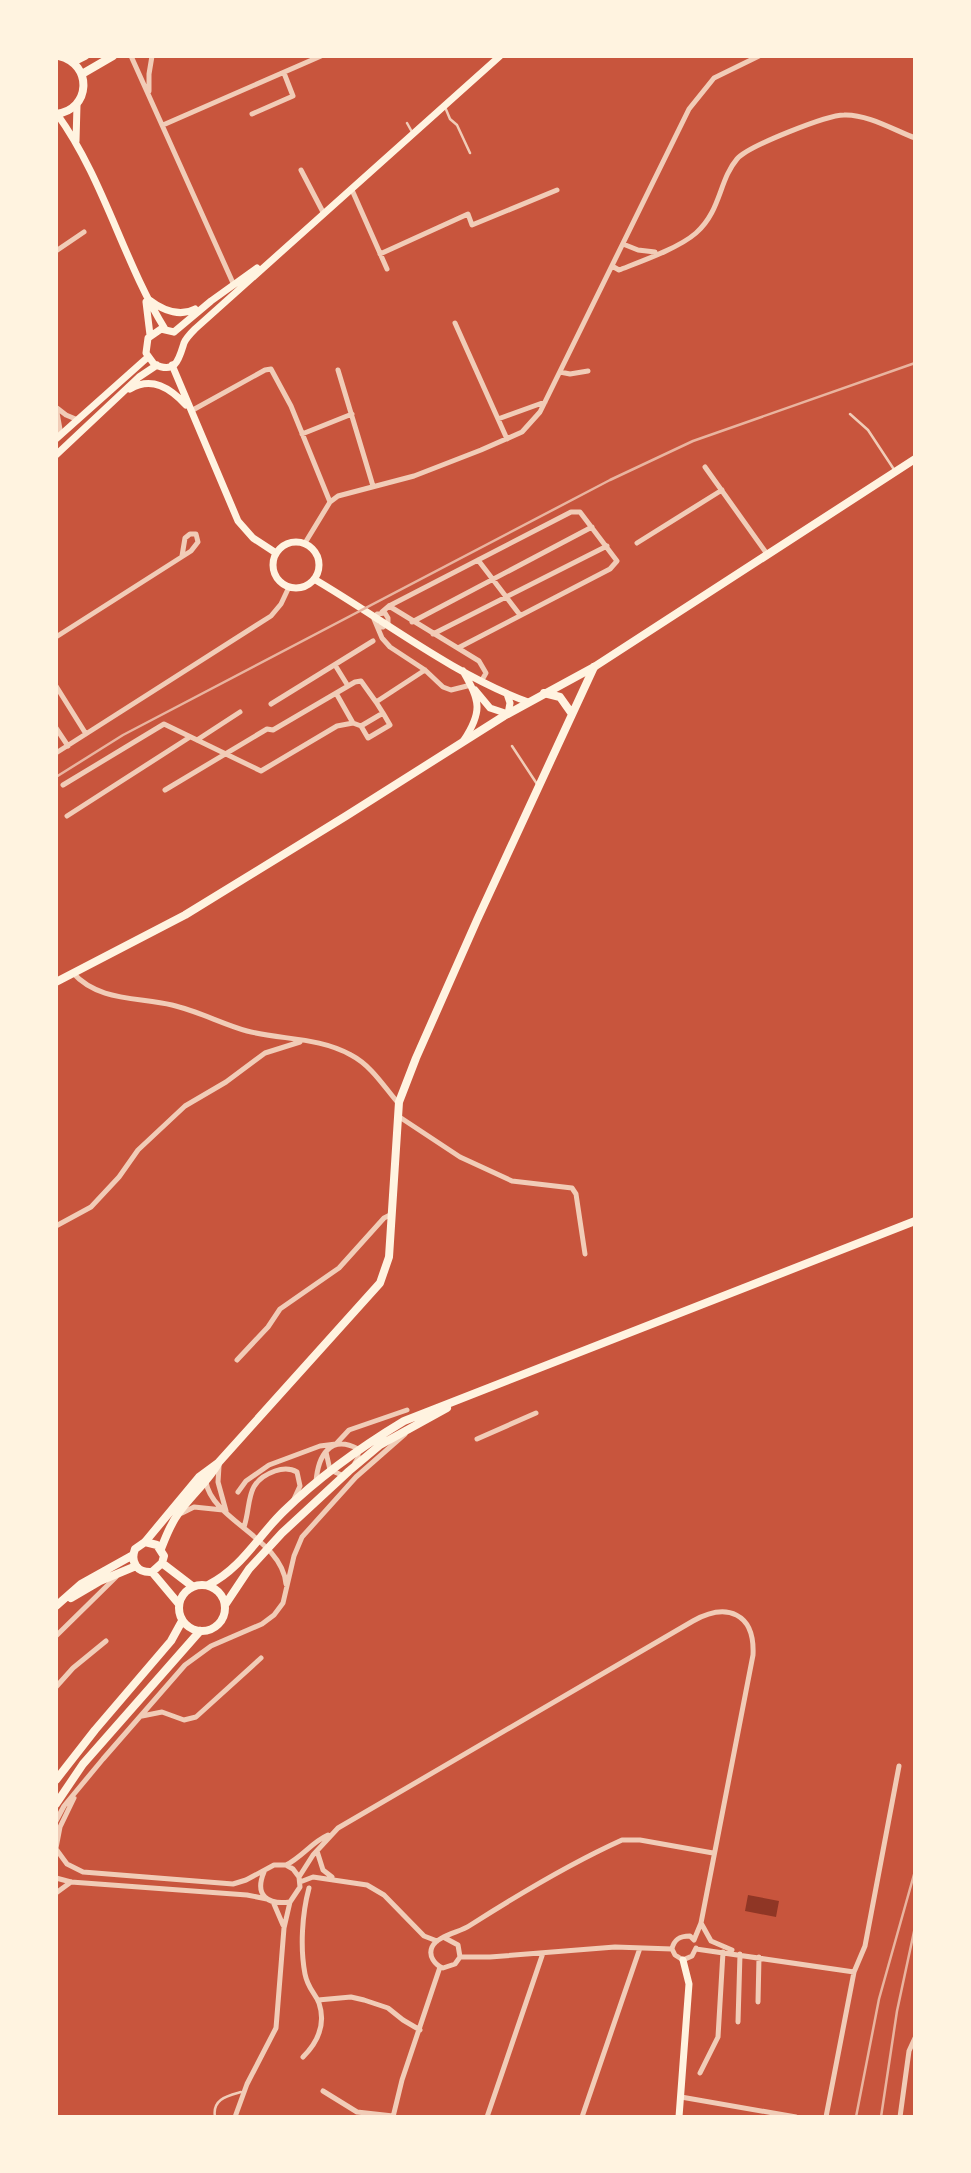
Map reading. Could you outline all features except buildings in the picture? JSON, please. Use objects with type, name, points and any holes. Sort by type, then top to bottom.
[{"type":"main road","points":[[60,56],[73,62],[82,74],[84,90],[76,105],[57,114],[76,141],[146,298],[164,329]]},
{"type":"main road","points":[[73,62],[85,56]]},
{"type":"main road","points":[[82,74],[113,56]]},
{"type":"main road","points":[[56,455],[139,377],[157,365],[172,365],[181,358],[183,345],[195,329],[500,56]]},
{"type":"main road","points":[[76,105],[76,141]]},
{"type":"main road","points":[[174,332],[233,284],[278,254]]},
{"type":"main road","points":[[146,298],[159,308],[177,312],[189,312],[211,301]]},
{"type":"main road","points":[[146,298],[150,335],[146,346],[148,357],[157,365]]},
{"type":"main road","points":[[150,335],[164,329],[174,332],[183,345]]},
{"type":"main road","points":[[59,437],[148,357]]},
{"type":"main road","points":[[172,365],[238,521],[254,538],[276,553]]},
{"type":"main road","points":[[114,402],[140,384],[155,384],[174,392],[191,411]]},
{"type":"main road","points":[[56,982],[185,915],[508,714],[594,667],[893,468],[915,459]]},
{"type":"main road","points":[[304,543],[312,548],[318,559],[318,573],[300,588],[289,587],[275,576],[272,564],[276,553],[286,544],[304,543]]},
{"type":"main road","points":[[314,579],[463,671],[528,702]]},
{"type":"main road","points":[[161,1549],[168,1529],[179,1511],[206,1483],[219,1462],[380,1283],[389,1258],[399,1104],[416,1058],[594,667]]},
{"type":"main road","points":[[463,671],[490,708],[508,714]]},
{"type":"main road","points":[[463,743],[478,715],[471,685]]},
{"type":"main road","points":[[544,693],[560,697],[572,714]]},
{"type":"main road","points":[[507,694],[510,703],[508,714]]},
{"type":"main road","points":[[178,1603],[184,1592],[192,1586],[208,1585],[241,1563],[283,1512],[316,1482],[358,1449],[404,1421],[915,1221]]},
{"type":"main road","points":[[152,1572],[178,1603],[182,1620],[200,1631],[211,1629],[221,1622],[225,1605],[249,1569],[282,1534],[380,1445],[428,1417],[478,1393]]},
{"type":"main road","points":[[145,1542],[157,1545],[164,1556],[158,1569],[152,1572],[140,1570],[136,1566],[133,1555],[135,1549],[145,1542],[170,1510],[219,1462]]},
{"type":"main road","points":[[56,1606],[81,1584],[133,1555]]},
{"type":"main road","points":[[162,1563],[192,1586]]},
{"type":"main road","points":[[56,1606],[100,1581],[136,1566]]},
{"type":"main road","points":[[208,1585],[222,1595],[225,1605]]},
{"type":"main road","points":[[56,1780],[172,1641],[182,1620]]},
{"type":"main road","points":[[56,1804],[83,1764],[200,1631]]},
{"type":"main road","points":[[679,2117],[689,1984],[683,1959]]},
{"type":"street","points":[[131,56],[233,284]]},
{"type":"street","points":[[150,97],[149,74],[152,56]]},
{"type":"street","points":[[163,125],[321,56]]},
{"type":"street","points":[[304,543],[330,502],[346,492],[414,476],[507,439],[529,426],[545,402],[689,109],[714,78],[759,56]]},
{"type":"street","points":[[252,114],[293,96],[284,73]]},
{"type":"street","points":[[612,266],[620,270],[695,234],[709,219],[731,168],[744,152],[830,117],[845,115],[915,138]]},
{"type":"street","points":[[301,170],[324,214]]},
{"type":"street","points":[[352,190],[387,269]]},
{"type":"street","points":[[380,254],[468,214],[472,225],[557,190]]},
{"type":"street","points":[[56,251],[84,232]]},
{"type":"street","points":[[623,244],[638,250],[658,252]]},
{"type":"street","points":[[455,323],[507,439]]},
{"type":"street","points":[[191,411],[271,369],[291,406],[330,502]]},
{"type":"street","points":[[338,370],[373,486]]},
{"type":"street","points":[[560,372],[570,374],[588,371]]},
{"type":"street","points":[[498,419],[545,402]]},
{"type":"street","points":[[56,407],[66,415],[78,419]]},
{"type":"street","points":[[56,407],[59,437]]},
{"type":"street","points":[[302,434],[352,414]]},
{"type":"street","points":[[705,467],[767,554]]},
{"type":"street","points":[[638,543],[722,491]]},
{"type":"street","points":[[458,648],[610,569],[617,561],[580,512],[571,512],[389,606],[375,616],[374,621],[382,638],[390,647],[425,670],[443,687],[451,690],[471,685]]},
{"type":"street","points":[[412,622],[592,527]]},
{"type":"street","points":[[433,634],[607,546]]},
{"type":"street","points":[[56,637],[182,556]]},
{"type":"street","points":[[478,560],[520,615]]},
{"type":"street","points":[[56,753],[271,616],[281,604],[289,587]]},
{"type":"street","points":[[389,606],[480,661],[486,673],[482,680]]},
{"type":"street","points":[[377,626],[383,627],[388,623],[387,615],[382,612]]},
{"type":"street","points":[[271,704],[373,642]]},
{"type":"street","points":[[335,665],[348,686]]},
{"type":"street","points":[[376,702],[425,670]]},
{"type":"street","points":[[63,785],[164,724],[193,739],[225,754],[261,771],[337,726],[353,723],[361,726],[368,738],[390,725],[361,681],[273,730],[267,729],[225,754],[165,790]]},
{"type":"street","points":[[56,686],[86,734]]},
{"type":"street","points":[[336,693],[353,723]]},
{"type":"street","points":[[67,816],[240,712]]},
{"type":"street","points":[[361,726],[383,713]]},
{"type":"street","points":[[56,728],[68,746]]},
{"type":"street","points":[[73,973],[83,984],[108,995],[173,1005],[244,1030],[332,1046],[353,1055],[368,1067],[399,1104]]},
{"type":"street","points":[[56,1226],[91,1207],[119,1177],[138,1150],[185,1106],[226,1082],[265,1053],[306,1040]]},
{"type":"street","points":[[398,1116],[460,1157],[512,1181],[572,1188],[576,1194],[584,1254]]},
{"type":"street","points":[[237,1360],[268,1327],[280,1309],[340,1268],[384,1218],[392,1214]]},
{"type":"street","points":[[316,1482],[320,1460],[349,1430],[407,1410]]},
{"type":"street","points":[[477,1439],[536,1413]]},
{"type":"street","points":[[56,1821],[79,1788],[184,1665],[226,1638],[262,1624],[274,1615],[283,1603],[299,1542],[350,1475],[358,1458],[358,1449],[348,1444],[320,1446],[269,1465],[246,1481],[238,1492]]},
{"type":"street","points":[[326,1452],[330,1470],[350,1475]]},
{"type":"street","points":[[219,1462],[218,1482],[226,1510]]},
{"type":"street","points":[[211,1467],[206,1483],[212,1499],[280,1564],[286,1587]]},
{"type":"street","points":[[244,1527],[252,1489],[266,1475],[285,1468],[297,1472],[300,1486],[283,1512]]},
{"type":"street","points":[[168,1529],[190,1508],[226,1510]]},
{"type":"street","points":[[99,1592],[104,1574],[114,1569],[121,1561]]},
{"type":"street","points":[[56,1636],[99,1592],[125,1572]]},
{"type":"street","points":[[79,1788],[60,1827],[56,1848],[61,1858],[74,1869],[101,1874],[233,1884],[264,1872],[274,1865],[286,1864],[302,1856],[319,1839],[704,1615],[731,1612],[748,1626],[754,1643],[701,1923],[694,1940]]},
{"type":"street","points":[[56,1687],[73,1668],[106,1640]]},
{"type":"street","points":[[140,1716],[162,1712],[184,1720],[195,1717],[261,1658]]},
{"type":"street","points":[[158,1697],[162,1712]]},
{"type":"street","points":[[826,2117],[854,1972],[865,1946],[899,1766]]},
{"type":"street","points":[[299,1880],[317,1850],[331,1834]]},
{"type":"street","points":[[430,1954],[437,1941],[464,1929],[622,1840],[640,1840],[713,1853]]},
{"type":"street","points":[[317,1850],[323,1870],[335,1878]]},
{"type":"street","points":[[302,1856],[320,1864]]},
{"type":"street","points":[[235,2117],[244,2092],[276,2028],[284,1928],[290,1902],[300,1886],[293,1869],[286,1864]]},
{"type":"street","points":[[264,1872],[260,1881],[261,1891],[280,1912],[284,1928]]},
{"type":"street","points":[[299,1880],[313,1877],[335,1878],[367,1885],[384,1895],[424,1936],[437,1941]]},
{"type":"street","points":[[56,1878],[71,1882],[234,1894],[267,1899]]},
{"type":"street","points":[[56,1893],[71,1882]]},
{"type":"street","points":[[303,2057],[318,2039],[321,2017],[318,2000],[312,1994],[304,1972],[304,1913],[309,1888]]},
{"type":"street","points":[[275,1904],[290,1902]]},
{"type":"street","points":[[701,1923],[708,1937],[718,1946],[748,1955]]},
{"type":"street","points":[[424,1936],[433,1961],[440,1967],[449,1968],[460,1957],[458,1945],[464,1929]]},
{"type":"street","points":[[690,1936],[696,1948],[692,1956],[683,1959],[675,1955],[673,1949],[675,1940],[690,1936]]},
{"type":"street","points":[[445,1938],[458,1945]]},
{"type":"street","points":[[460,1957],[640,1948],[673,1949]]},
{"type":"street","points":[[582,2117],[640,1948]]},
{"type":"street","points":[[696,1948],[854,1972]]},
{"type":"street","points":[[700,2073],[718,2037],[723,1952]]},
{"type":"street","points":[[487,2117],[543,1953]]},
{"type":"street","points":[[738,2022],[740,1954]]},
{"type":"street","points":[[758,2002],[759,1957]]},
{"type":"street","points":[[323,2091],[357,2112],[393,2117],[402,2080],[440,1967]]},
{"type":"street","points":[[318,2000],[351,1997],[364,2000],[388,2008],[420,2030]]},
{"type":"street","points":[[900,2117],[909,2051],[915,2038]]},
{"type":"street","points":[[681,2097],[796,2117]]},
{"type":"lane","points":[[445,107],[450,119],[457,124],[470,153]]},
{"type":"lane","points":[[407,123],[414,134]]},
{"type":"lane","points":[[850,414],[868,430],[893,468]]},
{"type":"lane","points":[[512,746],[539,786]]},
{"type":"lane","points":[[215,2117],[217,2102],[244,2092]]},
{"type":"shaded area","points":[[748,1895],[779,1901],[776,1917],[745,1911]]},
{"type":"railway","points":[[56,777],[123,735],[610,480],[693,441],[915,363]]},
{"type":"railway","points":[[856,2117],[879,1999],[915,1871]]},
{"type":"railway","points":[[881,2117],[897,2011],[915,1927]]}]
